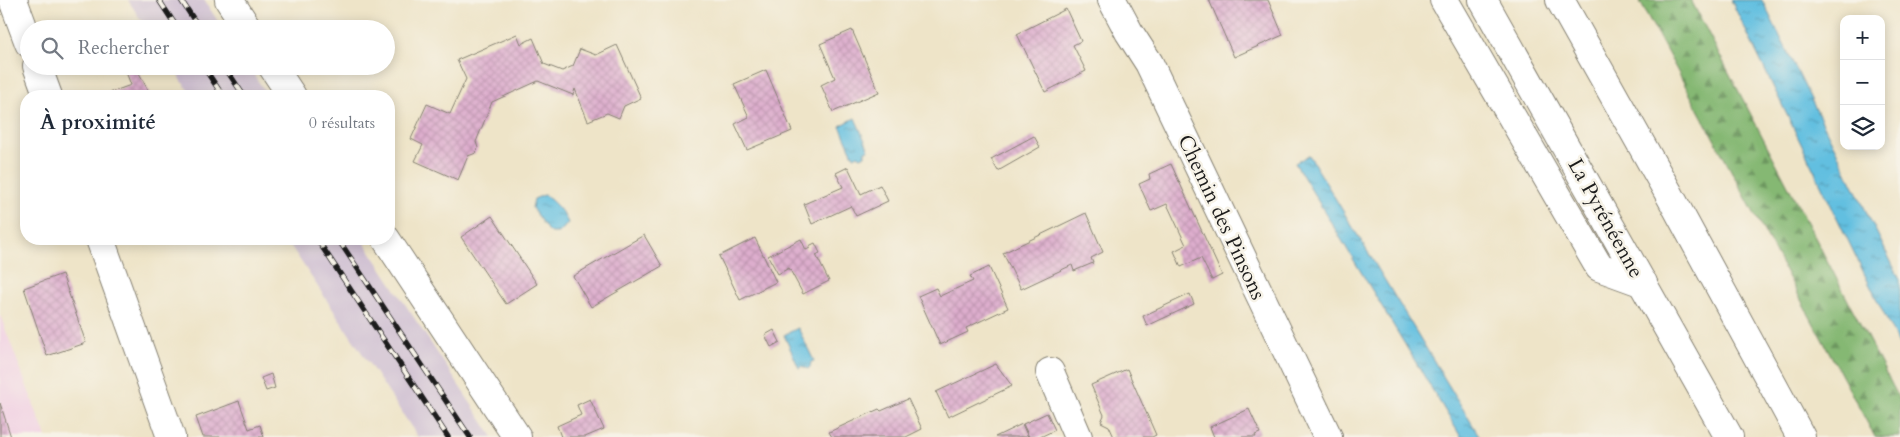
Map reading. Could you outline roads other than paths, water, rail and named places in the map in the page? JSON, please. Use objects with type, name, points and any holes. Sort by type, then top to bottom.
[{"type":"main road","points":[[13,0],[20,20]]},
{"type":"main road","points":[[229,0],[242,20]]},
{"type":"main road","name":"Chemin des Pinsons","points":[[1112,0],[1129,32],[1149,63],[1328,437]]},
{"type":"main road","points":[[1444,0],[1599,267],[1643,283]]},
{"type":"main road","name":"La Pyrénéenne","points":[[1482,0],[1729,437]]},
{"type":"main road","points":[[1560,0],[1801,437]]},
{"type":"main road","points":[[40,75],[46,90]]},
{"type":"main road","points":[[278,75],[288,90]]},
{"type":"main road","points":[[102,245],[171,437]]},
{"type":"main road","points":[[390,245],[517,437]]},
{"type":"main road","points":[[1050,372],[1078,437]]},
{"type":"water","points":[[1731,0],[1762,0],[1900,280],[1900,347]]},
{"type":"water","points":[[855,118],[869,150],[865,151],[865,155],[861,157],[858,155],[854,157],[840,126]]},
{"type":"water","points":[[1309,155],[1480,437],[1461,437],[1295,163]]},
{"type":"water","points":[[544,195],[564,215],[568,223],[559,233],[548,231],[532,208],[534,199]]},
{"type":"water","points":[[798,328],[814,361],[811,362],[808,369],[802,366],[799,368],[784,335]]},
{"type":"railway","points":[[159,0],[172,20]]},
{"type":"railway","points":[[181,0],[194,20]]},
{"type":"railway","points":[[209,75],[219,90]]},
{"type":"railway","points":[[230,75],[240,90]]},
{"type":"railway","points":[[321,245],[448,437]]},
{"type":"railway","points":[[342,245],[470,437]]}]
